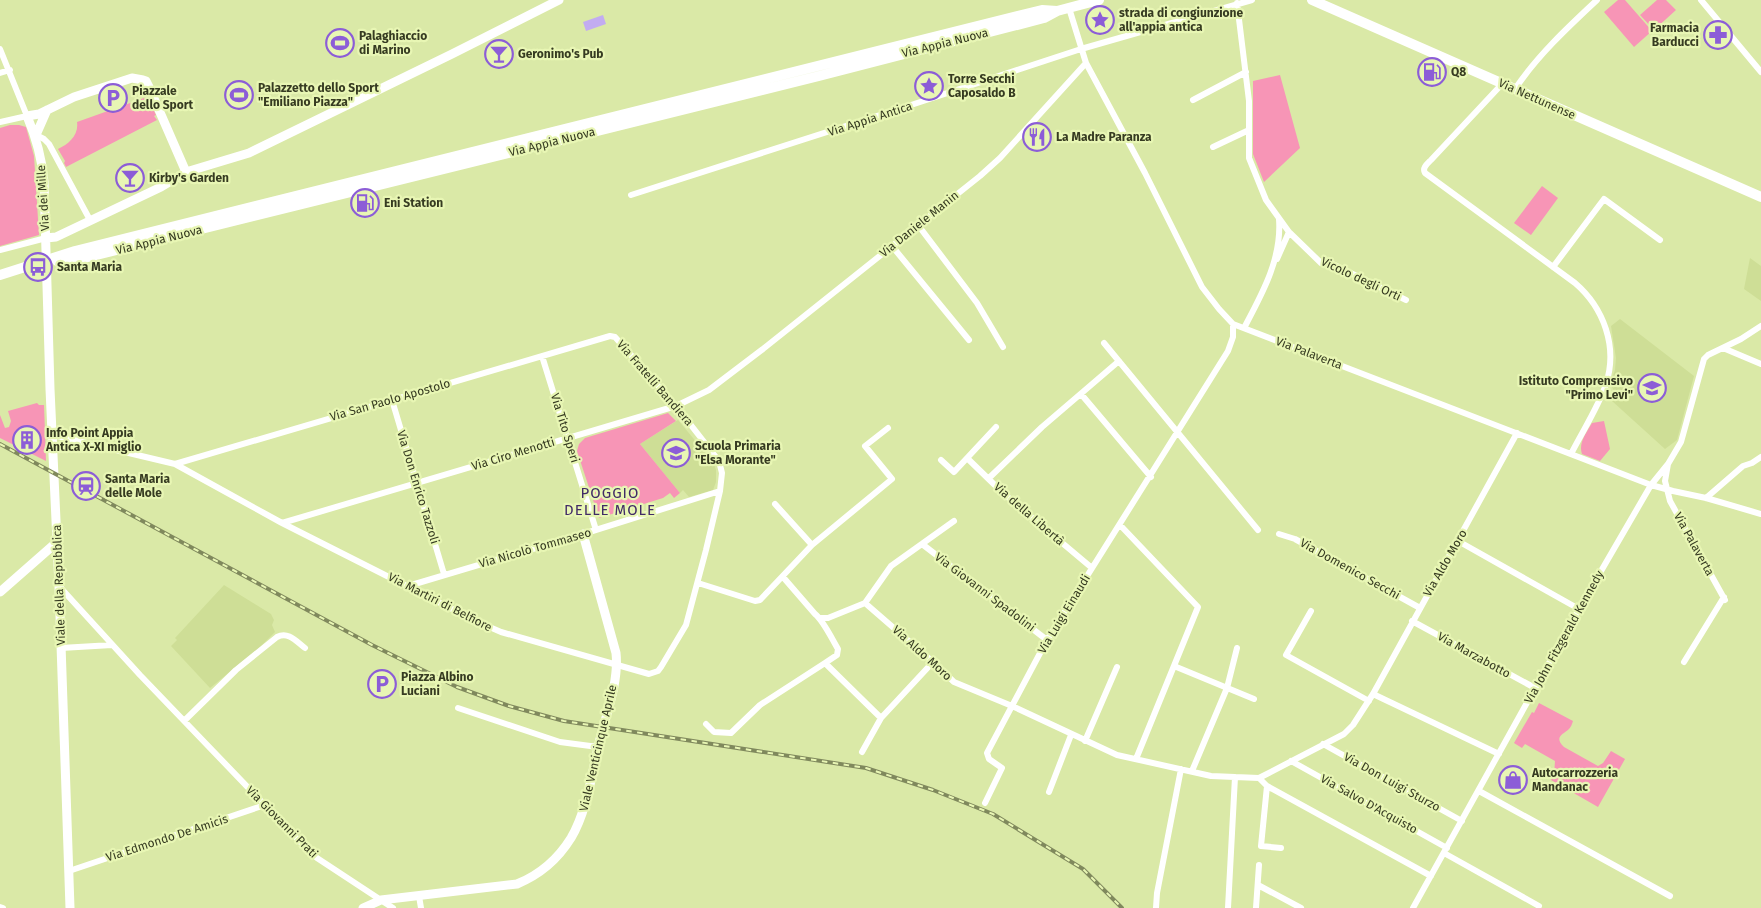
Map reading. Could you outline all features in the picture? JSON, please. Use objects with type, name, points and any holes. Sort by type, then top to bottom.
[{"type":"main road","name":"Via Appia Nuova","points":[[0,275],[75,251],[1042,10],[1056,11],[1097,0]]},
{"type":"main road","name":"Via Nettunense","points":[[1312,0],[1761,198]]},
{"type":"main road","points":[[1321,0],[1334,10]]},
{"type":"street","points":[[0,250],[56,237],[161,187],[186,172],[248,153],[559,0]]},
{"type":"street","name":"Via Appia Antica","points":[[631,195],[1081,49],[1252,0]]},
{"type":"street","points":[[1515,89],[1523,77],[1553,44],[1598,0]]},
{"type":"street","points":[[1700,0],[1761,72]]},
{"type":"street","name":"Vicolo degli Orti","points":[[1236,4],[1249,101],[1249,158],[1266,200],[1290,232],[1321,263],[1326,262],[1406,300]]},
{"type":"street","name":"Via Palaverta","points":[[1069,8],[1086,63],[1145,173],[1202,287],[1233,324],[1651,485],[1761,514]]},
{"type":"street","name":"Via dei Mille","points":[[0,49],[36,135],[44,176],[46,261]]},
{"type":"street","name":"Via Daniele Manin","points":[[737,369],[1000,158],[1086,63]]},
{"type":"street","points":[[0,74],[10,70]]},
{"type":"street","points":[[1193,100],[1246,72]]},
{"type":"street","points":[[0,122],[39,114],[74,97],[132,78],[143,80],[149,87],[186,172]]},
{"type":"street","points":[[1502,84],[1436,154],[1424,168],[1424,171],[1582,290],[1598,310],[1609,336],[1611,355],[1609,371],[1604,391],[1571,454]]},
{"type":"street","points":[[36,135],[47,110]]},
{"type":"street","points":[[1213,148],[1249,130]]},
{"type":"street","name":"Via dei Mille","points":[[36,135],[44,138],[48,144],[90,220]]},
{"type":"street","points":[[1553,267],[1604,199],[1660,240]]},
{"type":"street","points":[[1244,328],[1265,288],[1275,262],[1280,233],[1279,218]]},
{"type":"street","points":[[918,225],[977,302],[1003,347]]},
{"type":"street","points":[[1275,262],[1290,232]]},
{"type":"street","points":[[46,261],[56,237]]},
{"type":"street","points":[[892,246],[970,340]]},
{"type":"street","name":"Viale della Repubblica","points":[[46,261],[58,542],[70,908]]},
{"type":"street","name":"Via Luigi Einaudi","points":[[1012,706],[1047,640],[1228,350],[1233,337],[1233,324]]},
{"type":"street","name":"Via John Fitzgerald Kennedy","points":[[1413,908],[1579,609],[1651,485],[1668,464],[1681,442],[1704,360],[1708,355],[1742,339],[1761,326]]},
{"type":"street","name":"Via San Paolo Apostolo","points":[[175,464],[605,336]]},
{"type":"street","name":"Via Fratelli Bandiera","points":[[605,336],[614,337],[676,406],[719,461],[722,472],[720,491]]},
{"type":"street","points":[[1104,343],[1258,530]]},
{"type":"street","points":[[1723,348],[1761,364]]},
{"type":"street","name":"Via Tito Speri","points":[[542,356],[596,530]]},
{"type":"street","points":[[989,478],[1042,427],[1118,361]]},
{"type":"street","name":"Via Ciro Menotti","points":[[282,523],[676,406],[710,390],[737,369]]},
{"type":"street","points":[[1081,394],[1150,477]]},
{"type":"street","name":"Via Don Enrico Tazzoli","points":[[392,400],[444,574]]},
{"type":"street","points":[[941,460],[954,472],[996,427]]},
{"type":"street","points":[[698,583],[757,601],[812,546],[892,479],[865,446],[888,428]]},
{"type":"street","name":"Via Aldo Moro","points":[[865,603],[960,686],[1012,706],[1114,754],[1211,776],[1259,778],[1349,730],[1373,694],[1517,433]]},
{"type":"street","name":"Via Martiri di Belfiore","points":[[53,436],[175,464],[282,523],[478,622],[501,632],[649,674],[658,671],[685,628],[720,491]]},
{"type":"street","points":[[1706,498],[1743,466],[1761,457]]},
{"type":"street","name":"Via della Libertà","points":[[967,458],[1004,494],[1092,568]]},
{"type":"street","points":[[1666,489],[1665,481],[1668,464]]},
{"type":"street","name":"Via Palaverta","points":[[1666,489],[1670,501],[1724,599],[1684,662]]},
{"type":"street","name":"Via Nicolò Tommaseo","points":[[408,586],[720,491]]},
{"type":"street","points":[[775,504],[812,546]]},
{"type":"street","name":"Via Giovanni Spadolini","points":[[865,603],[891,566],[954,521]]},
{"type":"street","points":[[1120,525],[1198,607],[1136,759]]},
{"type":"street","points":[[583,534],[616,653],[617,665]]},
{"type":"street","name":"Via Domenico Secchi","points":[[1279,534],[1295,539],[1420,608]]},
{"type":"street","points":[[1458,541],[1579,609]]},
{"type":"street","points":[[0,592],[58,542]]},
{"type":"street","name":"Via Giovanni Spadolini","points":[[922,544],[1047,640]]},
{"type":"street","points":[[783,576],[815,614],[821,618],[828,618],[865,603]]},
{"type":"street","name":"Via Giovanni Prati","points":[[59,586],[184,721],[317,858],[393,908]]},
{"type":"street","points":[[1311,612],[1286,655],[1369,701]]},
{"type":"street","points":[[706,724],[714,732],[731,734],[760,705],[837,655],[839,650],[824,627],[821,618]]},
{"type":"street","name":"Via Marzabotto","points":[[1412,621],[1535,688]]},
{"type":"street","points":[[184,721],[236,670],[277,636],[286,634],[305,648]]},
{"type":"street","points":[[61,648],[112,645]]},
{"type":"street","points":[[1192,771],[1227,688],[1237,648]]},
{"type":"street","points":[[862,752],[881,718],[933,662]]},
{"type":"street","points":[[825,663],[881,718]]},
{"type":"street","name":"Viale Venticinque Aprile","points":[[363,908],[381,900],[517,884],[531,878],[545,868],[563,850],[581,819],[617,665]]},
{"type":"street","points":[[1085,741],[1117,666]]},
{"type":"street","points":[[1174,666],[1254,699]]},
{"type":"street","points":[[1373,694],[1499,754]]},
{"type":"street","points":[[985,803],[1002,768],[989,759],[987,753],[1012,706]]},
{"type":"street","points":[[458,708],[560,742],[599,742]]},
{"type":"street","points":[[1049,792],[1071,735]]},
{"type":"street","name":"Via Don Luigi Sturzo","points":[[1322,744],[1462,821]]},
{"type":"street","name":"Via Salvo D'Acquisto","points":[[1291,761],[1445,850]]},
{"type":"street","points":[[1156,908],[1181,769]]},
{"type":"street","points":[[1228,908],[1235,777]]},
{"type":"street","points":[[1259,778],[1267,786],[1431,876]]},
{"type":"street","points":[[1267,786],[1261,846],[1281,848]]},
{"type":"street","points":[[1479,791],[1670,896]]},
{"type":"street","name":"Via Edmondo De Amicis","points":[[69,871],[265,805]]},
{"type":"street","points":[[1445,850],[1539,906]]},
{"type":"street","points":[[1256,908],[1260,866]]},
{"type":"street","points":[[1258,885],[1301,908]]},
{"type":"street","points":[[419,896],[421,908]]},
{"type":"shaded area","points":[[1618,0],[1625,0],[1652,31],[1634,47],[1604,12]]},
{"type":"shaded area","points":[[1657,0],[1666,0],[1676,10],[1654,30],[1640,15]]},
{"type":"shaded area","points":[[603,15],[606,24],[586,31],[583,22]]},
{"type":"shaded area","points":[[1280,75],[1300,148],[1264,182],[1253,154],[1253,81]]},
{"type":"shaded area","points":[[147,97],[157,120],[66,167],[65,161],[58,149],[75,135],[77,122]]},
{"type":"shaded area","points":[[10,125],[26,127],[34,156],[39,235],[0,246],[0,128]]},
{"type":"shaded area","points":[[1542,186],[1558,198],[1531,235],[1514,223]]},
{"type":"shaded area","points":[[1750,258],[1761,266],[1761,301],[1744,289]]},
{"type":"shaded area","name":"Istituto Comprensivo \"Primo Levi\"","points":[[1620,319],[1694,376],[1677,440],[1665,449],[1612,401],[1609,396],[1615,392],[1610,384],[1615,370],[1616,358],[1611,326]]},
{"type":"shaded area","points":[[37,403],[44,405],[46,461],[0,438],[0,415],[5,428],[9,427],[11,421],[8,411]]},
{"type":"shaded area","points":[[668,413],[676,421],[640,444],[680,493],[674,498],[670,493],[663,498],[599,518],[577,451],[579,444],[585,438]]},
{"type":"shaded area","name":"Scuola Primaria \"Elsa Morante\"","points":[[678,420],[713,462],[716,470],[716,482],[713,490],[689,497],[683,490],[680,493],[640,444]]},
{"type":"shaded area","points":[[1604,421],[1610,449],[1600,461],[1582,454],[1581,446],[1592,423]]},
{"type":"shaded area","points":[[224,585],[271,614],[274,620],[272,625],[275,632],[259,648],[210,688],[171,646],[177,640],[175,638]]},
{"type":"shaded area","points":[[1539,703],[1573,721],[1570,728],[1559,738],[1564,747],[1598,766],[1603,763],[1611,751],[1625,759],[1598,807],[1551,780],[1554,775],[1555,761],[1525,744],[1522,748],[1514,743]]},
{"type":"railway","points":[[0,444],[372,645],[457,687],[509,706],[564,721],[866,768],[933,790],[993,814],[1083,869],[1122,908]]},
{"type":"place","name":"strada di congiunzione all'appia antica","points":[[1100,20]]},
{"type":"place","name":"Farmacia Barducci","points":[[1718,35]]},
{"type":"place","name":"Palaghiaccio di Marino","points":[[340,43]]},
{"type":"place","name":"Geronimo's Pub","points":[[499,54]]},
{"type":"place","name":"Q8","points":[[1432,72]]},
{"type":"place","name":"Torre Secchi Caposaldo B","points":[[929,86]]},
{"type":"place","name":"Palazzetto dello Sport \"Emiliano Piazza\"","points":[[239,95]]},
{"type":"place","name":"Piazzale dello Sport","points":[[113,98]]},
{"type":"place","name":"La Madre Paranza","points":[[1037,137]]},
{"type":"place","name":"Kirby's Garden","points":[[130,178]]},
{"type":"place","name":"Eni Station","points":[[365,203]]},
{"type":"place","name":"Santa Maria","points":[[38,267]]},
{"type":"place","name":"Istituto Comprensivo \"Primo Levi\"","points":[[1652,388]]},
{"type":"place","name":"Info Point Appia Antica X-XI miglio","points":[[27,440]]},
{"type":"place","name":"Scuola Primaria \"Elsa Morante\"","points":[[676,453]]},
{"type":"place","name":"Santa Maria delle Mole","points":[[86,486]]},
{"type":"place","name":"Piazza Albino Luciani","points":[[382,684]]},
{"type":"place","name":"Autocarrozzeria Mandanac","points":[[1513,780]]},
{"type":"district","name":"POGGIO DELLE MOLE","points":[[610,502]]}]
